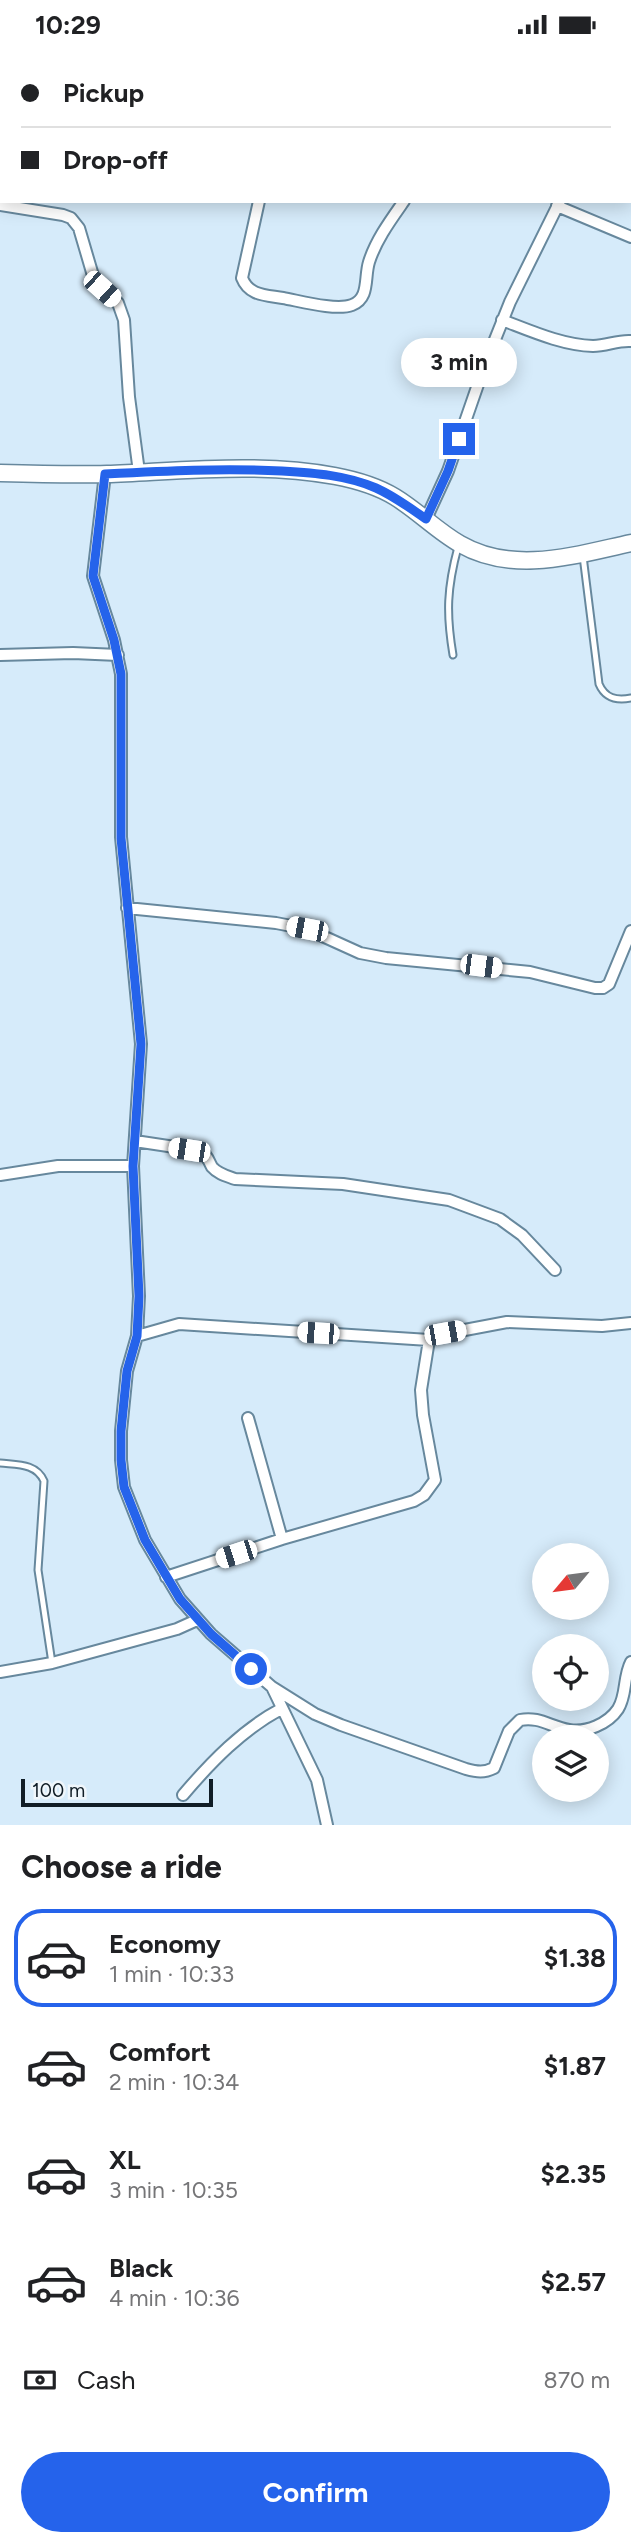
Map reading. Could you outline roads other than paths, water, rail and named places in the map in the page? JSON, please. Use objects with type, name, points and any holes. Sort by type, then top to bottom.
[{"type":"street","points":[[259,203],[242,278],[244,284],[255,293],[333,306],[349,306],[364,295],[368,265],[379,239],[403,203]]},
{"type":"street","points":[[426,519],[448,471],[502,320],[559,204],[631,237]]},
{"type":"street","points":[[0,205],[63,215],[71,218],[79,227],[94,279],[118,303],[124,320],[129,397],[139,472]]},
{"type":"street","points":[[502,320],[569,343],[605,346],[618,340],[631,341]]},
{"type":"street","points":[[0,473],[105,474],[234,468],[336,476],[374,487],[395,497],[459,544],[480,554],[502,559],[529,562],[631,543]]},
{"type":"street","points":[[105,474],[93,576],[118,655],[121,674],[121,838],[141,1044],[133,1166],[139,1296],[137,1336],[127,1371],[121,1460],[124,1487],[145,1540],[166,1577],[197,1619],[272,1687],[315,1714],[341,1725],[466,1769],[487,1772],[495,1768],[509,1731],[520,1720],[538,1719],[568,1730],[582,1730],[605,1721],[619,1707],[625,1673],[631,1662]]},
{"type":"street","points":[[0,655],[118,655]]},
{"type":"street","points":[[127,908],[276,923],[307,929],[360,953],[530,972],[595,988],[603,988],[609,984],[631,931]]},
{"type":"street","points":[[135,1141],[201,1151],[208,1156],[213,1168],[221,1174],[235,1178],[343,1184],[449,1200],[500,1219],[522,1235],[555,1270]]},
{"type":"street","points":[[0,1175],[58,1165],[133,1166]]},
{"type":"street","points":[[166,1577],[282,1539],[414,1501],[424,1495],[435,1480],[421,1390],[429,1340],[433,1336],[507,1322],[602,1326],[631,1323]]},
{"type":"street","points":[[137,1336],[179,1324],[429,1340]]},
{"type":"street","points":[[248,1418],[282,1539]]},
{"type":"street","points":[[0,1672],[51,1663],[177,1629],[197,1619]]},
{"type":"street","points":[[272,1687],[317,1780],[327,1825]]},
{"type":"street","points":[[183,1795],[202,1772],[258,1721],[281,1709]]},
{"type":"lane","points":[[453,655],[447,605],[449,580],[459,544]]},
{"type":"lane","points":[[583,553],[599,684],[608,696],[621,700],[631,698]]},
{"type":"lane","points":[[0,1463],[32,1467],[44,1481],[38,1570],[51,1663]]}]
